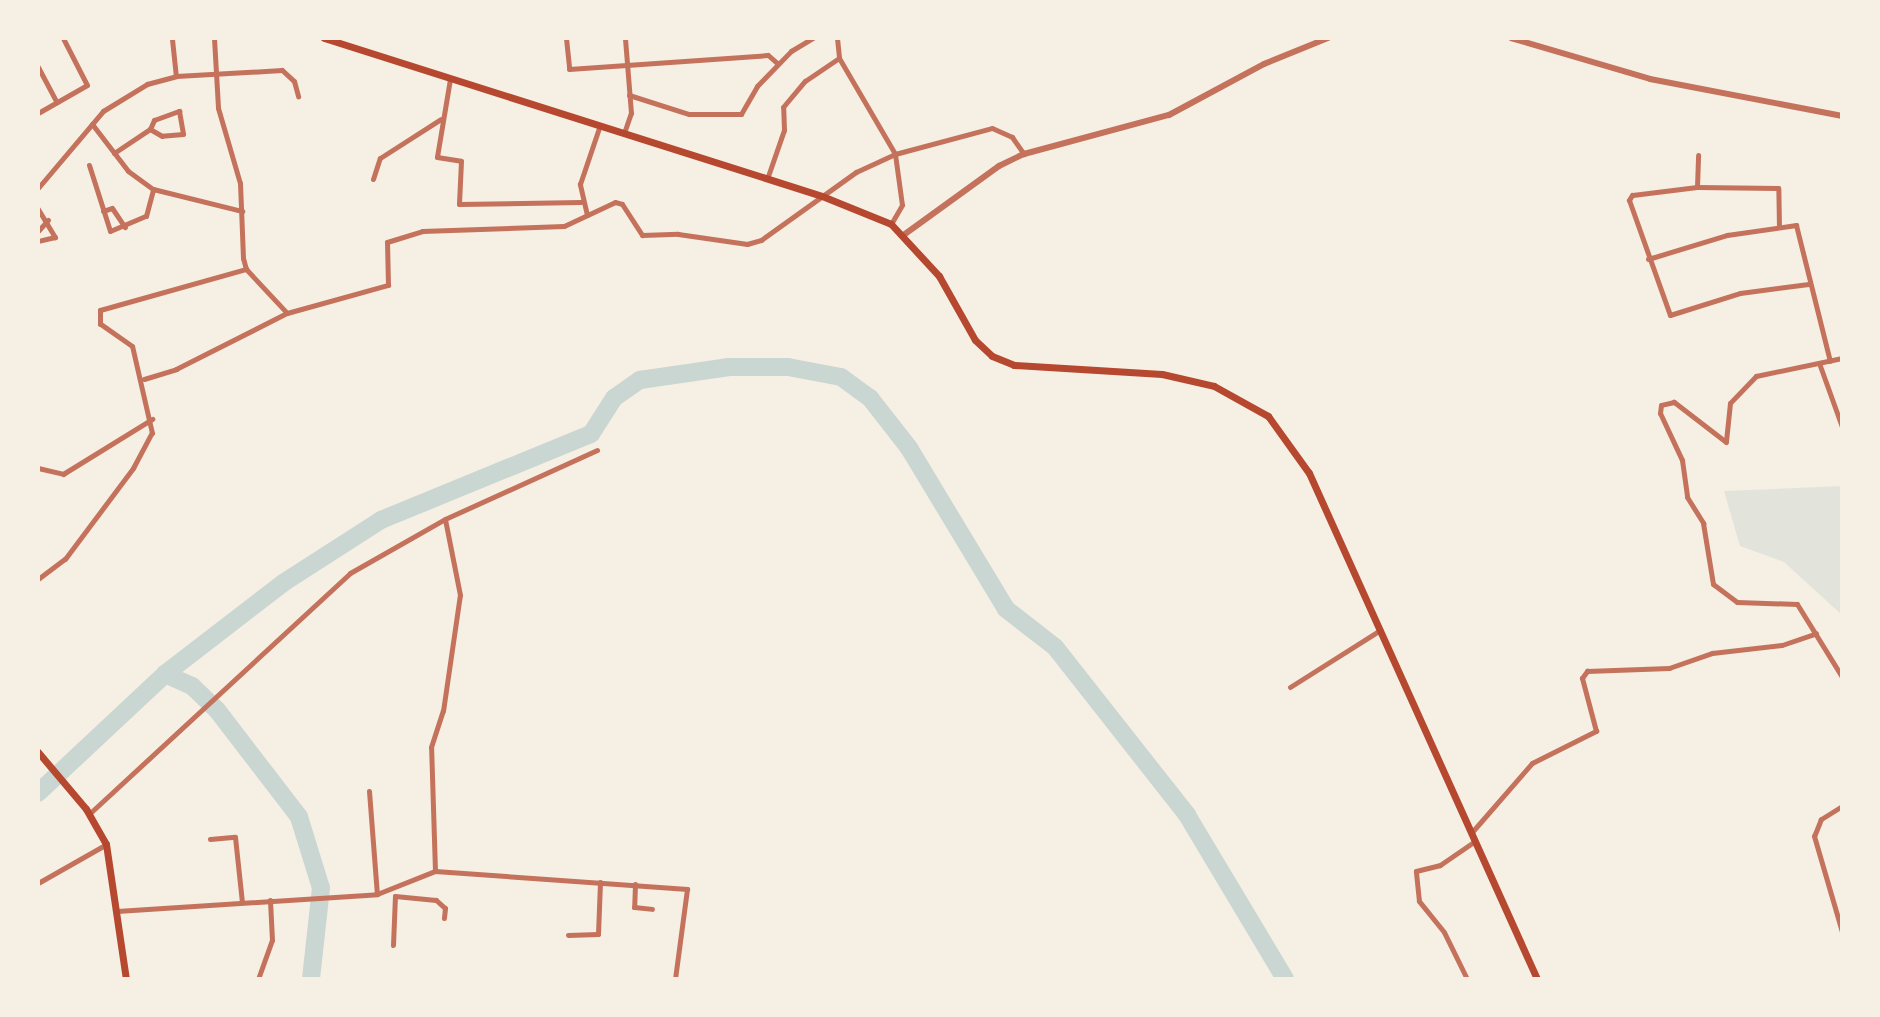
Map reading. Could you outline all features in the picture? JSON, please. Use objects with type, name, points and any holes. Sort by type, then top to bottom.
[{"type":"main road","points":[[324,38],[822,196],[891,224],[905,234],[939,276],[975,340],[992,356],[1014,365],[1162,374],[1214,386],[1268,416],[1309,473],[1537,979]]},
{"type":"main road","points":[[38,752],[87,811],[106,844],[126,979]]},
{"type":"street","points":[[38,113],[87,85],[63,38]]},
{"type":"street","points":[[171,38],[176,76]]},
{"type":"street","points":[[214,38],[213,72],[240,183],[246,269],[287,313]]},
{"type":"street","points":[[566,38],[569,69],[768,55],[778,64]]},
{"type":"street","points":[[624,133],[631,113],[625,38]]},
{"type":"street","points":[[629,95],[689,114],[741,114],[757,86],[778,64],[813,38]]},
{"type":"street","points":[[837,38],[839,58],[895,154],[902,205],[891,224]]},
{"type":"street","points":[[905,234],[999,166],[1024,154],[1169,115],[1264,64],[1328,38]]},
{"type":"street","points":[[1511,38],[1650,79],[1842,116]]},
{"type":"street","points":[[767,179],[784,130],[783,107],[805,81],[839,58]]},
{"type":"street","points":[[38,67],[57,102]]},
{"type":"street","points":[[38,188],[92,124],[130,91],[176,76],[282,70],[294,81],[298,96]]},
{"type":"street","points":[[450,79],[437,157],[461,161],[459,204],[581,202]]},
{"type":"street","points":[[114,153],[150,129],[154,120],[179,111],[183,134],[162,136],[150,129]]},
{"type":"street","points":[[373,179],[380,158],[442,118]]},
{"type":"street","points":[[92,124],[114,153],[153,189],[242,211]]},
{"type":"street","points":[[587,215],[581,202],[580,184],[600,125]]},
{"type":"street","points":[[144,379],[176,369],[287,313],[388,285],[387,242],[422,231],[564,226],[615,202],[622,204],[642,235],[678,234],[747,244],[761,240],[856,172],[895,154],[992,128],[1012,137],[1024,154]]},
{"type":"street","points":[[1697,187],[1698,155]]},
{"type":"street","points":[[89,165],[110,231],[146,216],[153,189]]},
{"type":"street","points":[[1779,227],[1778,188],[1697,187],[1632,195],[1648,259],[1670,315],[1740,293],[1808,284]]},
{"type":"street","points":[[103,211],[112,208],[125,227]]},
{"type":"street","points":[[38,209],[48,220],[55,237],[38,241]]},
{"type":"street","points":[[38,231],[48,220]]},
{"type":"street","points":[[1648,259],[1727,235],[1796,225],[1808,284],[1830,361]]},
{"type":"street","points":[[38,579],[65,559],[133,468],[152,433],[153,418],[132,346],[100,324],[100,310],[246,269]]},
{"type":"street","points":[[1842,358],[1783,367],[1743,387],[1726,415],[1726,442],[1674,402],[1661,405],[1660,413],[1682,460],[1687,497],[1703,523],[1713,584],[1737,602],[1797,604],[1842,677]]},
{"type":"street","points":[[1819,363],[1842,427]]},
{"type":"street","points":[[38,468],[63,474],[153,418]]},
{"type":"street","points":[[87,811],[350,573],[445,519],[597,450]]},
{"type":"street","points":[[435,871],[431,747],[443,711],[460,595],[445,519]]},
{"type":"street","points":[[1290,687],[1380,630]]},
{"type":"street","points":[[1467,979],[1444,932],[1419,901],[1416,871],[1440,865],[1473,837],[1532,763],[1596,731],[1582,678],[1587,671],[1669,668],[1722,650],[1782,645],[1816,633]]},
{"type":"street","points":[[369,791],[377,894]]},
{"type":"street","points":[[1842,806],[1821,819],[1814,836],[1842,932]]},
{"type":"street","points":[[210,839],[235,837],[242,902]]},
{"type":"street","points":[[38,883],[106,844]]},
{"type":"street","points":[[395,894],[435,871],[687,889],[675,979]]},
{"type":"street","points":[[568,935],[598,934],[600,882]]},
{"type":"street","points":[[635,884],[634,907],[652,909]]},
{"type":"street","points":[[393,945],[395,894]]},
{"type":"street","points":[[117,911],[395,894],[436,900],[445,908],[444,918]]},
{"type":"street","points":[[258,979],[272,940],[270,900]]},
{"type":"shaded area","points":[[1842,486],[1842,615],[1784,562],[1740,546],[1724,491]]},
{"type":"waterway","points":[[38,793],[165,674],[283,583],[381,520],[591,434],[614,398],[640,380],[729,367],[788,367],[841,377],[870,398],[909,448],[1006,609],[1055,647],[1187,815],[1285,979]]},
{"type":"waterway","points":[[165,674],[192,686],[217,710],[299,817],[321,888],[311,979]]}]
